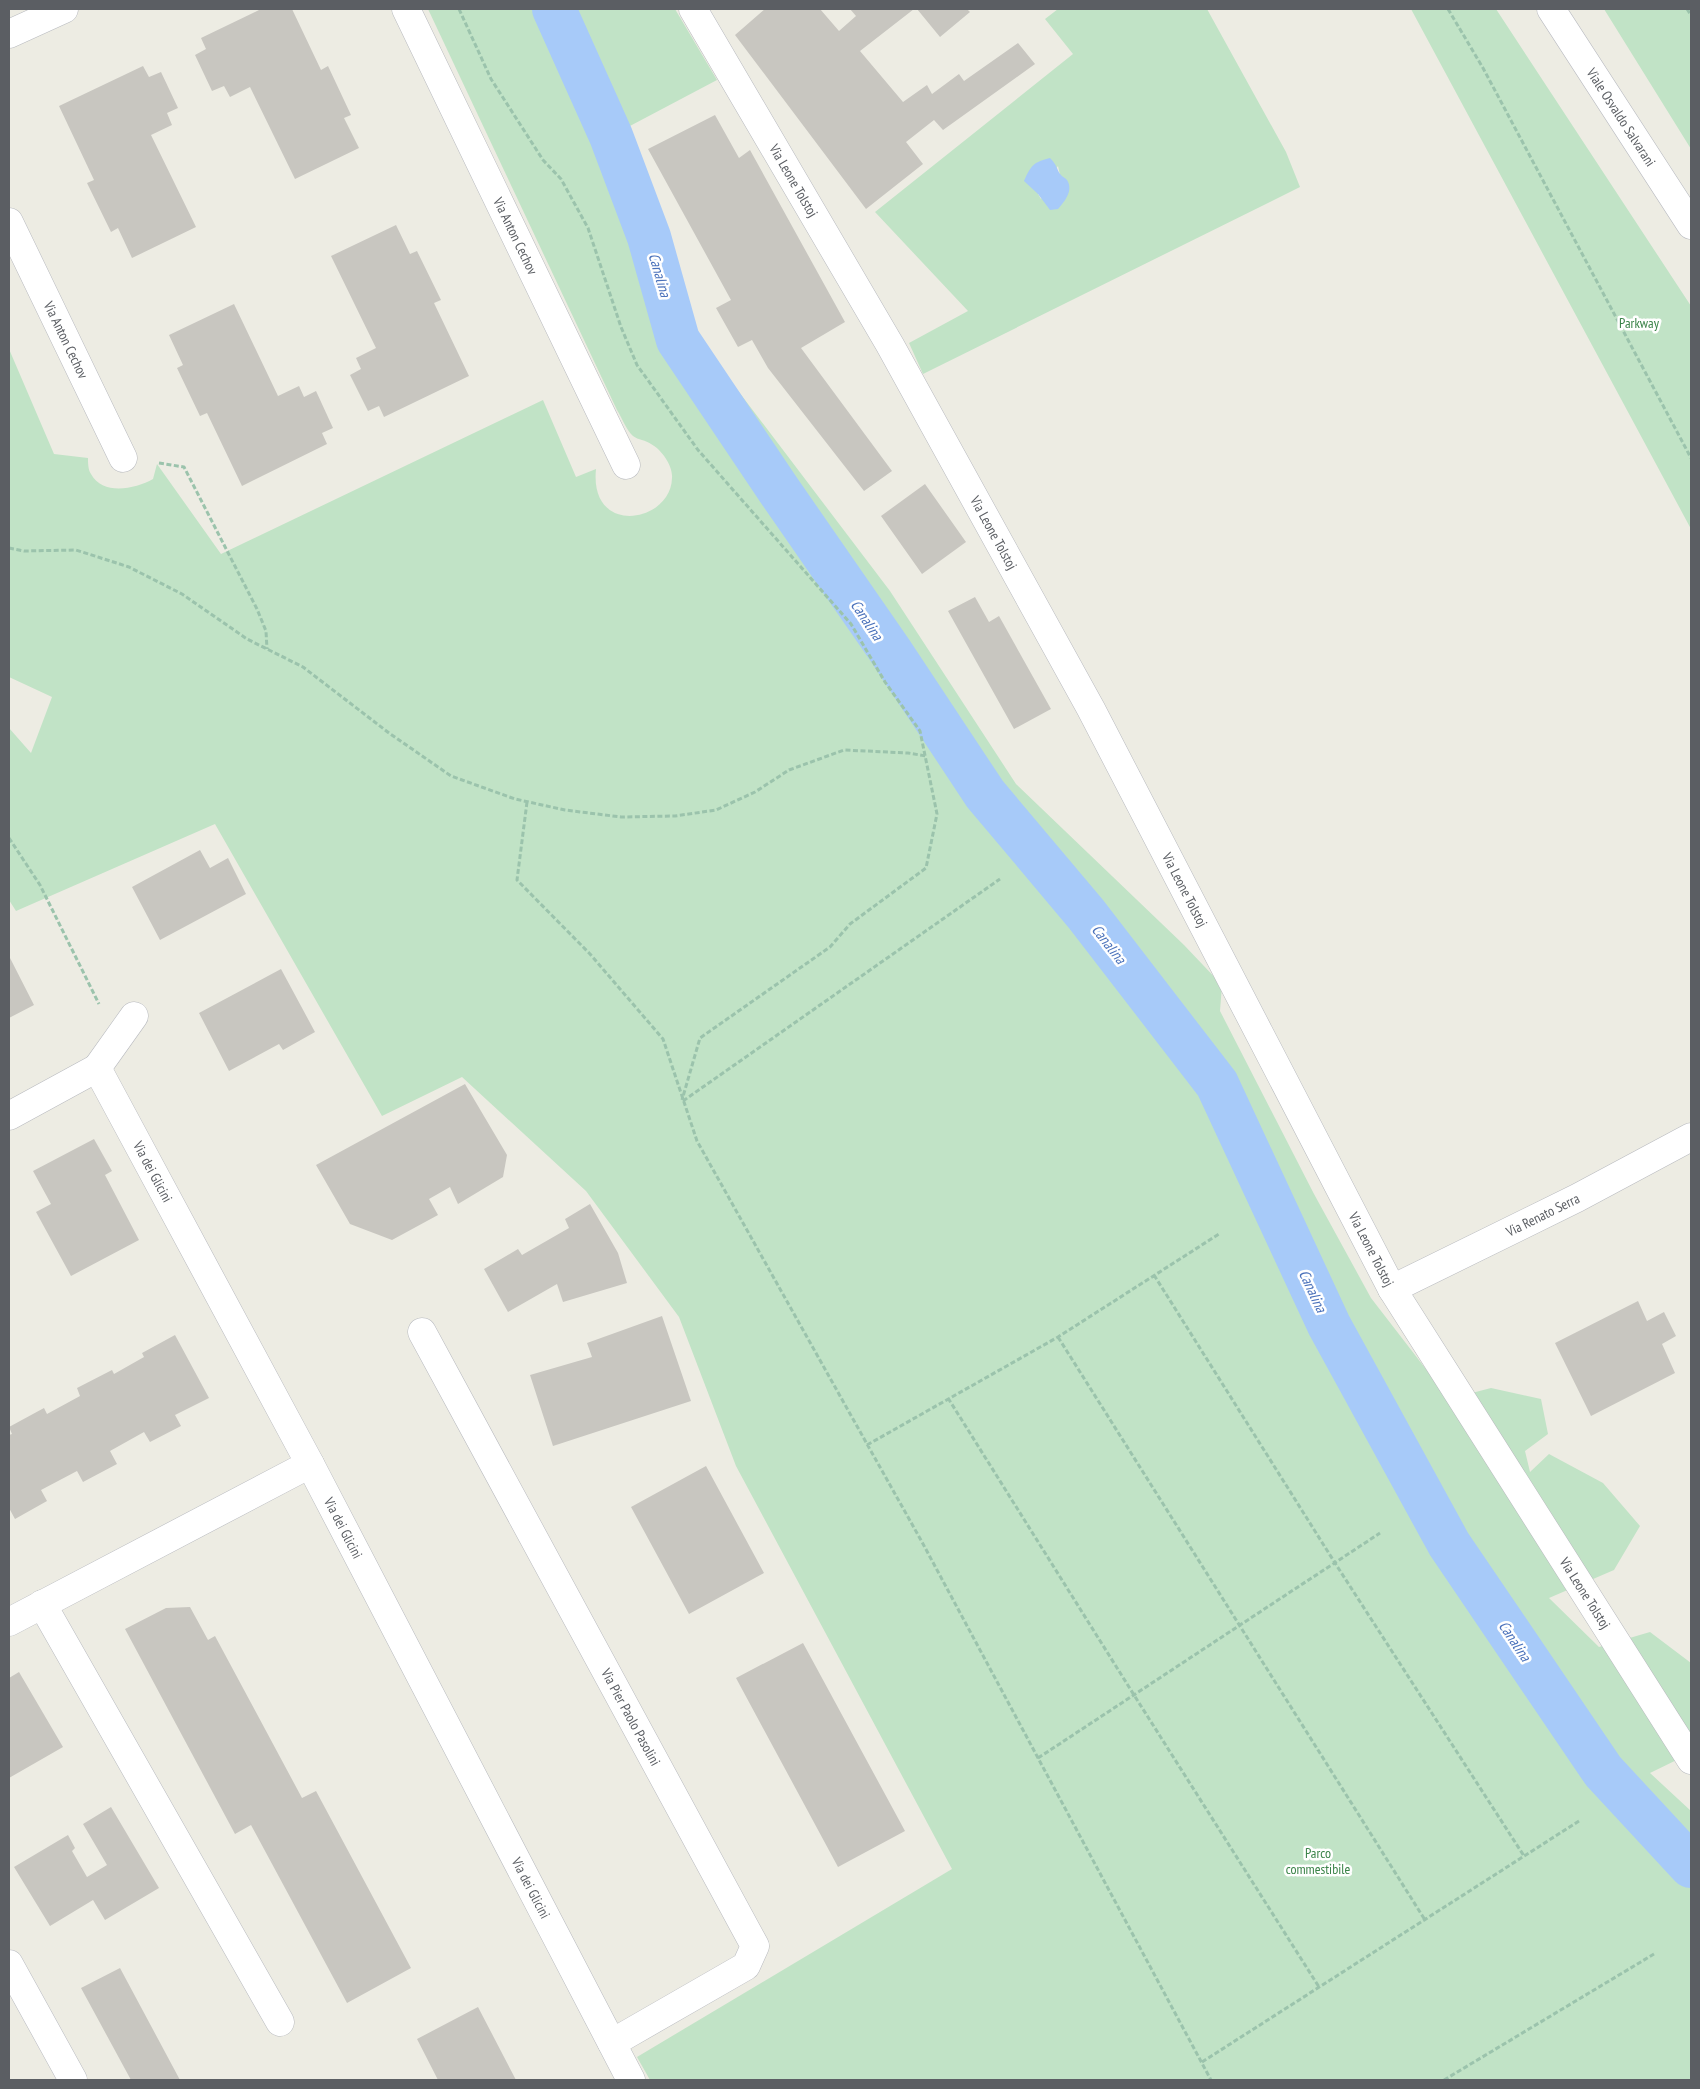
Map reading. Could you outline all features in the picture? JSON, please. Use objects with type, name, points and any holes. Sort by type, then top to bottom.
[{"type":"street","points":[[9,34],[64,9]]},
{"type":"street","name":"Via Anton Cechov","points":[[406,9],[626,465]]},
{"type":"street","name":"Via Leone Tolstoj","points":[[693,9],[890,345],[1091,709],[1392,1289],[1691,1760]]},
{"type":"street","name":"Viale Osvaldo Salvarani","points":[[1551,9],[1691,225]]},
{"type":"street","name":"Via Anton Cechov","points":[[9,222],[123,458]]},
{"type":"street","points":[[9,1116],[97,1068],[134,1016]]},
{"type":"street","name":"Via dei Glicini","points":[[97,1068],[310,1464],[631,2080]]},
{"type":"street","name":"Via Renato Serra","points":[[1392,1289],[1577,1198],[1691,1137]]},
{"type":"street","name":"Via Pier Paolo Pasolini","points":[[422,1332],[755,1946],[746,1966],[612,2043]]},
{"type":"street","points":[[9,1622],[310,1464]]},
{"type":"street","points":[[42,1604],[280,2022]]},
{"type":"street","points":[[9,1964],[73,2080]]},
{"type":"path","points":[[459,9],[490,79],[543,160],[561,179],[588,228],[621,326],[637,365],[698,450],[851,624],[885,682],[920,732],[926,756],[937,814],[926,868],[850,924],[830,946],[700,1038],[682,1101]]},
{"type":"path","points":[[1448,9],[1488,77],[1691,458]]},
{"type":"path","points":[[1687,9],[1691,15]]},
{"type":"path","points":[[123,458],[184,467],[257,609],[266,632],[267,649]]},
{"type":"path","points":[[9,548],[24,551],[76,550],[129,567],[182,594],[247,639],[304,667],[389,733],[451,776],[527,802],[565,810],[620,817],[674,816],[716,810],[755,792],[789,770],[844,750],[908,753],[926,756]]},
{"type":"path","points":[[527,802],[517,880],[590,954],[662,1039],[697,1141],[867,1445],[1212,2080]]},
{"type":"path","points":[[9,838],[40,885],[117,1040]]},
{"type":"path","points":[[682,1101],[1000,879]]},
{"type":"path","points":[[867,1445],[1058,1337],[1219,1234]]},
{"type":"path","points":[[1154,1275],[1335,1563],[1524,1856]]},
{"type":"path","points":[[1058,1337],[1425,1920]]},
{"type":"path","points":[[948,1398],[1319,1987]]},
{"type":"path","points":[[1038,1758],[1380,1533]]},
{"type":"path","points":[[1202,2062],[1578,1821]]},
{"type":"path","points":[[1444,2080],[1654,1954]]},
{"type":"green space","name":"Parco commestibile","points":[[428,9],[675,9],[717,80],[611,136],[695,334],[890,591],[1016,784],[1184,945],[1222,985],[1220,1011],[1314,1194],[1371,1298],[1449,1399],[1491,1388],[1541,1399],[1548,1434],[1525,1451],[1530,1472],[1549,1454],[1603,1483],[1640,1526],[1614,1570],[1549,1598],[1599,1647],[1650,1632],[1691,1663],[1691,1753],[1650,1773],[1691,1811],[1691,2080],[650,2080],[637,2057],[952,1869],[736,1466],[679,1317],[586,1191],[462,1077],[382,1116],[215,824],[16,911],[9,900],[9,728],[31,753],[52,697],[9,677],[9,349],[54,454],[88,458],[89,470],[96,481],[111,488],[129,488],[146,483],[153,479],[157,464],[221,554],[543,400],[576,477],[596,469],[597,491],[605,505],[617,514],[631,516],[646,513],[659,505],[668,493],[672,478],[671,468],[663,454],[655,447],[631,434],[617,410]]},
{"type":"green space","points":[[1058,9],[1207,9],[1286,152],[1300,187],[923,374],[909,343],[968,311],[875,212],[1073,54],[1045,19]],"holes":[[[1058,166],[1060,175],[1041,199],[1038,194]]]},
{"type":"green space","name":"Parkway","points":[[1411,9],[1496,9],[1691,306],[1691,529]]},
{"type":"green space","points":[[1604,9],[1691,9],[1691,149]]},
{"type":"water","points":[[1050,158],[1058,171],[1067,180],[1069,192],[1058,209],[1050,210],[1038,194],[1024,181],[1034,165]]},
{"type":"building","points":[[261,9],[292,9],[321,70],[328,66],[351,115],[344,118],[359,148],[295,179],[250,87],[230,97],[224,86],[212,91],[195,55],[206,49],[201,38]]},
{"type":"building","points":[[765,9],[820,9],[839,31],[856,16],[850,9],[914,9],[860,51],[903,102],[927,85],[932,94],[959,74],[964,81],[1018,43],[1035,64],[943,130],[934,120],[906,142],[923,164],[866,209],[735,35]]},
{"type":"building","points":[[917,9],[967,9],[970,12],[940,37]]},
{"type":"building","points":[[143,66],[149,77],[161,72],[178,108],[167,113],[172,125],[151,135],[196,227],[132,258],[118,228],[111,232],[87,183],[94,180],[59,106]]},
{"type":"building","points":[[715,115],[739,158],[750,150],[845,322],[801,348],[892,471],[864,491],[768,368],[752,340],[738,347],[716,308],[731,300],[648,149]]},
{"type":"building","points":[[396,225],[410,254],[417,251],[441,300],[434,303],[469,376],[384,417],[379,406],[368,411],[350,375],[361,369],[356,358],[376,348],[331,256]]},
{"type":"building","points":[[234,304],[278,396],[299,386],[304,397],[316,391],[333,428],[322,433],[327,444],[242,486],[207,413],[200,416],[177,368],[183,365],[169,335]]},
{"type":"building","points":[[925,484],[966,542],[922,574],[881,516]]},
{"type":"building","points":[[975,597],[989,622],[999,616],[1051,709],[1014,729],[948,611]]},
{"type":"building","points":[[200,850],[210,868],[228,858],[246,894],[160,940],[132,887]]},
{"type":"building","points":[[9,956],[34,1005],[9,1018]]},
{"type":"building","points":[[281,969],[315,1032],[283,1050],[279,1044],[229,1071],[199,1013]]},
{"type":"building","points":[[465,1084],[507,1155],[503,1177],[458,1204],[450,1187],[429,1199],[438,1215],[392,1240],[350,1224],[316,1165]]},
{"type":"building","points":[[94,1139],[112,1171],[105,1175],[139,1240],[71,1276],[36,1212],[51,1204],[33,1171]]},
{"type":"building","points":[[590,1204],[618,1253],[627,1283],[563,1302],[557,1284],[508,1312],[484,1269],[518,1249],[522,1255],[569,1228],[565,1219]]},
{"type":"building","points":[[1638,1301],[1647,1321],[1664,1312],[1676,1336],[1662,1344],[1675,1373],[1591,1416],[1555,1343]]},
{"type":"building","points":[[662,1316],[691,1401],[553,1446],[530,1375],[592,1357],[587,1343]]},
{"type":"building","points":[[175,1335],[209,1398],[175,1415],[181,1426],[150,1442],[144,1432],[110,1451],[117,1464],[83,1482],[77,1471],[41,1490],[47,1501],[15,1519],[9,1508],[9,1435],[12,1434],[9,1427],[44,1408],[47,1414],[80,1396],[77,1388],[112,1370],[114,1374],[144,1357],[142,1353]]},
{"type":"building","points":[[706,1466],[764,1573],[689,1614],[631,1507]]},
{"type":"building","points":[[190,1607],[208,1640],[215,1636],[302,1798],[316,1791],[411,1968],[347,2003],[251,1825],[235,1834],[125,1629],[166,1608]]},
{"type":"building","points":[[803,1643],[905,1831],[838,1867],[736,1678]]},
{"type":"building","points":[[19,1672],[63,1747],[9,1778],[9,1678]]},
{"type":"building","points":[[111,1807],[159,1888],[105,1920],[93,1900],[50,1926],[14,1867],[68,1835],[75,1848],[72,1851],[87,1877],[107,1865],[83,1824]]},
{"type":"building","points":[[120,1968],[180,2080],[131,2080],[81,1988]]},
{"type":"building","points":[[478,2007],[516,2080],[438,2080],[417,2039]]},
{"type":"waterway","name":"Canalina","points":[[554,9],[611,136],[649,237],[678,340],[891,652],[985,794],[1086,914],[1217,1084],[1329,1325],[1449,1544],[1603,1771],[1691,1866]]}]
